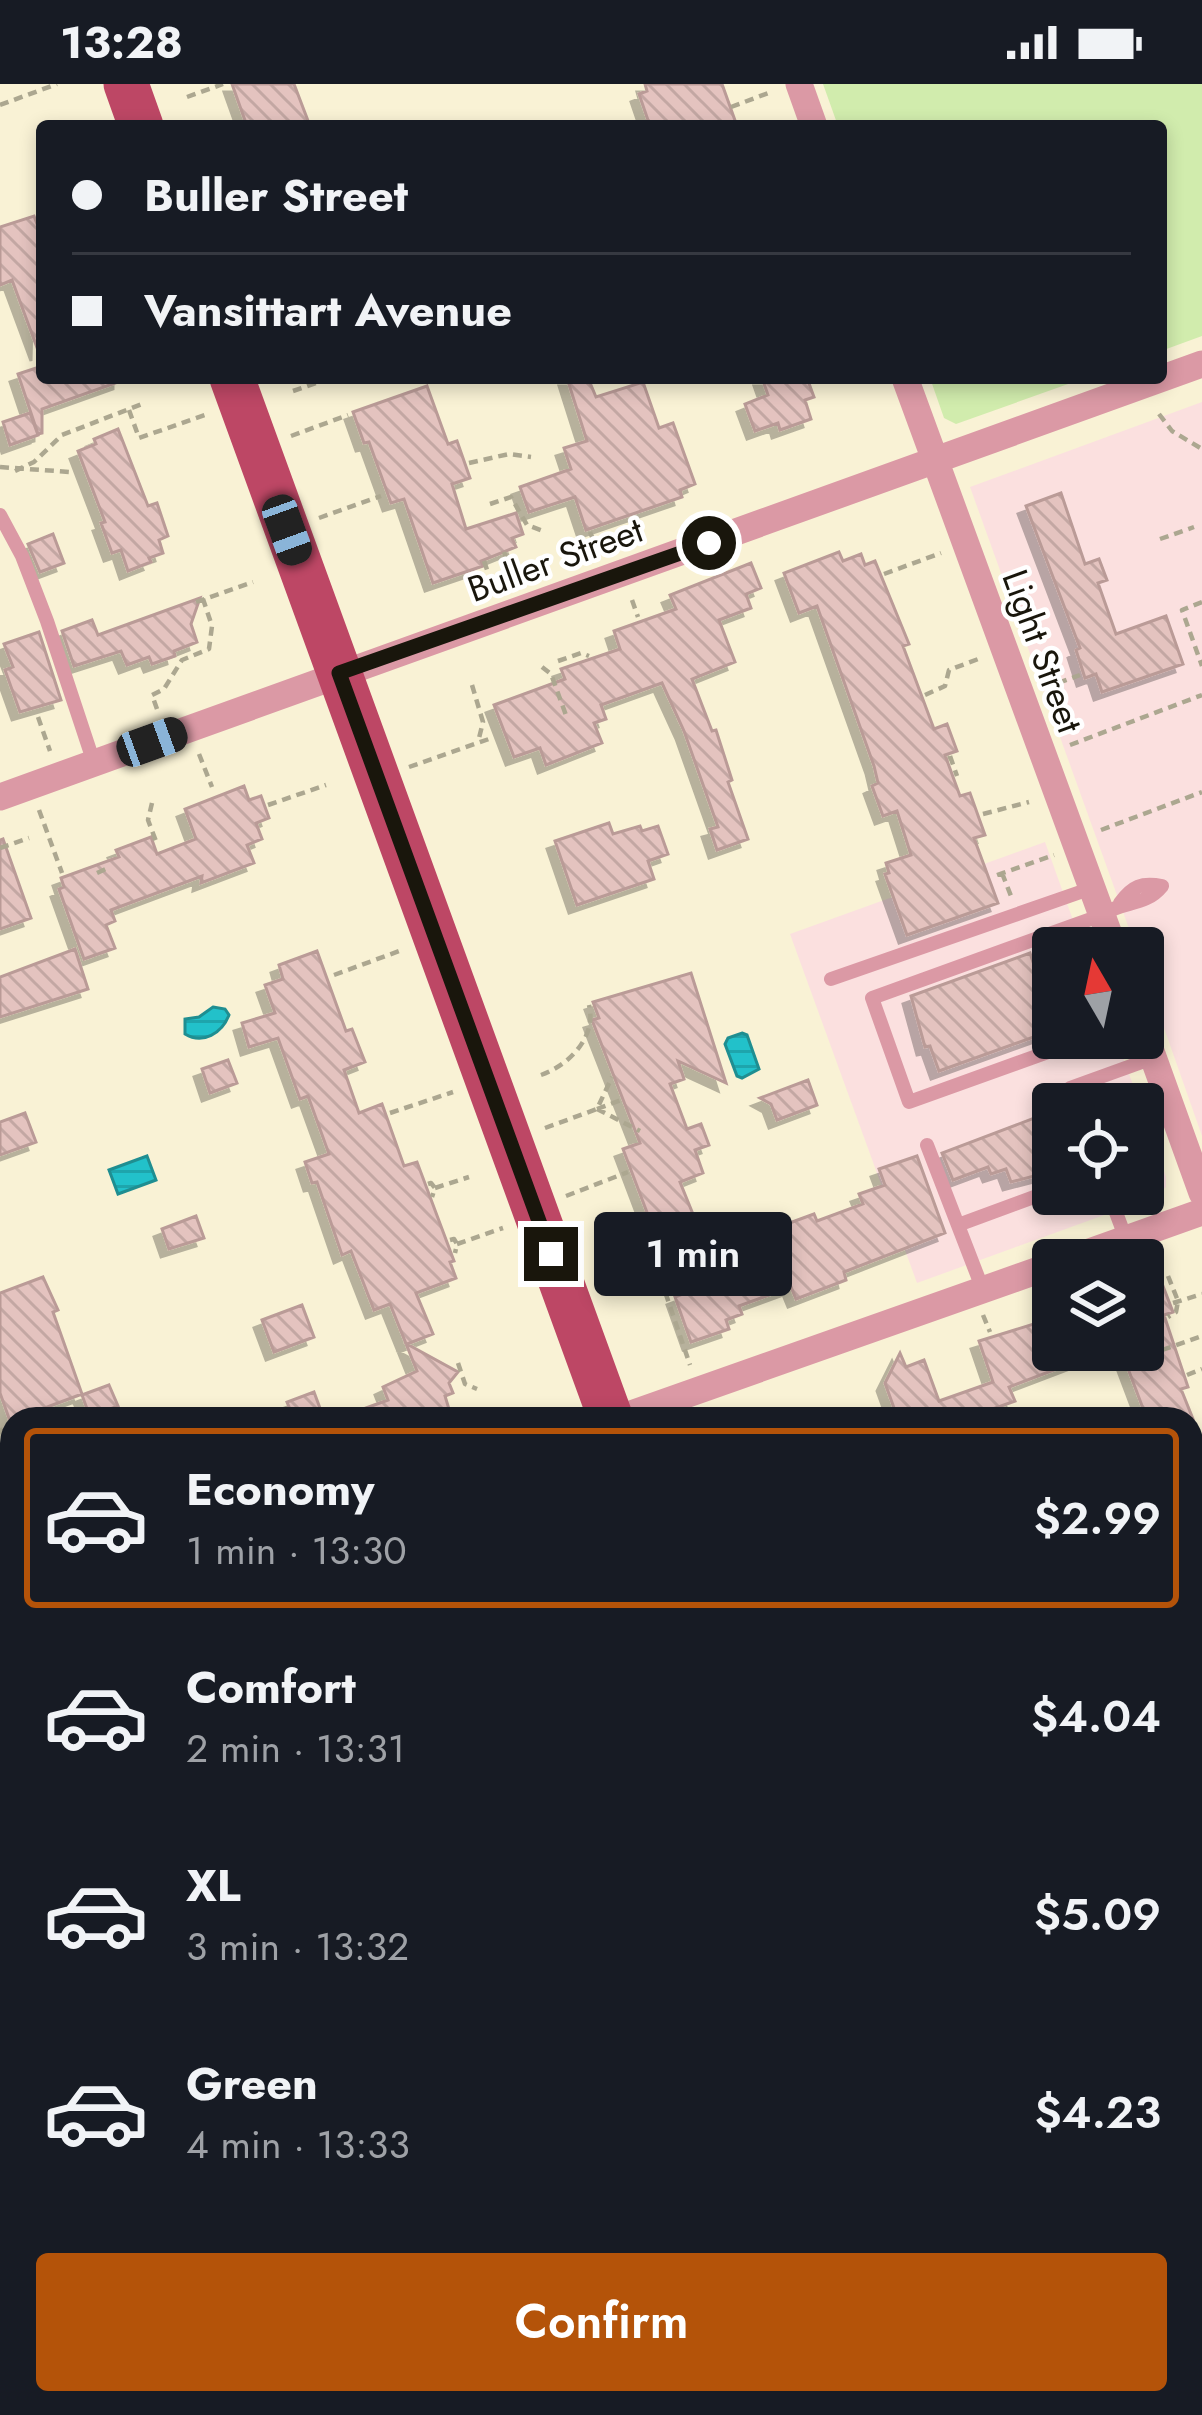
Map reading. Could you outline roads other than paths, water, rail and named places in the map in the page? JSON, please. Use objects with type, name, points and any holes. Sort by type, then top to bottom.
[{"type":"main road","points":[[126,84],[139,120]]},
{"type":"main road","points":[[237,390],[609,1407]]},
{"type":"street","points":[[789,87],[810,120]]},
{"type":"street","name":"Buller Street","points":[[1167,377],[1202,364]]},
{"type":"street","name":"Light Street","points":[[907,384],[1104,902],[1109,927]]},
{"type":"street","name":"Buller Street","points":[[0,797],[1148,384]]},
{"type":"street","points":[[1154,1059],[1202,1193]]},
{"type":"street","points":[[1126,1239],[1202,1212]]},
{"type":"street","points":[[651,1407],[982,1301],[1032,1276]]},
{"type":"lane","points":[[0,515],[47,621],[94,763]]},
{"type":"lane","points":[[831,979],[1104,902]]},
{"type":"lane","points":[[1044,927],[1104,902]]},
{"type":"lane","points":[[1032,932],[872,998],[909,1102],[1032,1058]]},
{"type":"lane","points":[[1084,1083],[1151,1059]]},
{"type":"lane","points":[[927,1144],[982,1301]]},
{"type":"lane","points":[[958,1226],[1032,1198]]},
{"type":"lane","points":[[1117,1215],[1126,1239]]},
{"type":"water","points":[[213,1007],[229,1015],[222,1027],[205,1038],[185,1034],[185,1019],[199,1017]]},
{"type":"water","points":[[742,1033],[747,1035],[759,1069],[742,1078],[725,1044]]},
{"type":"water","points":[[147,1156],[156,1180],[118,1194],[109,1170]]}]
